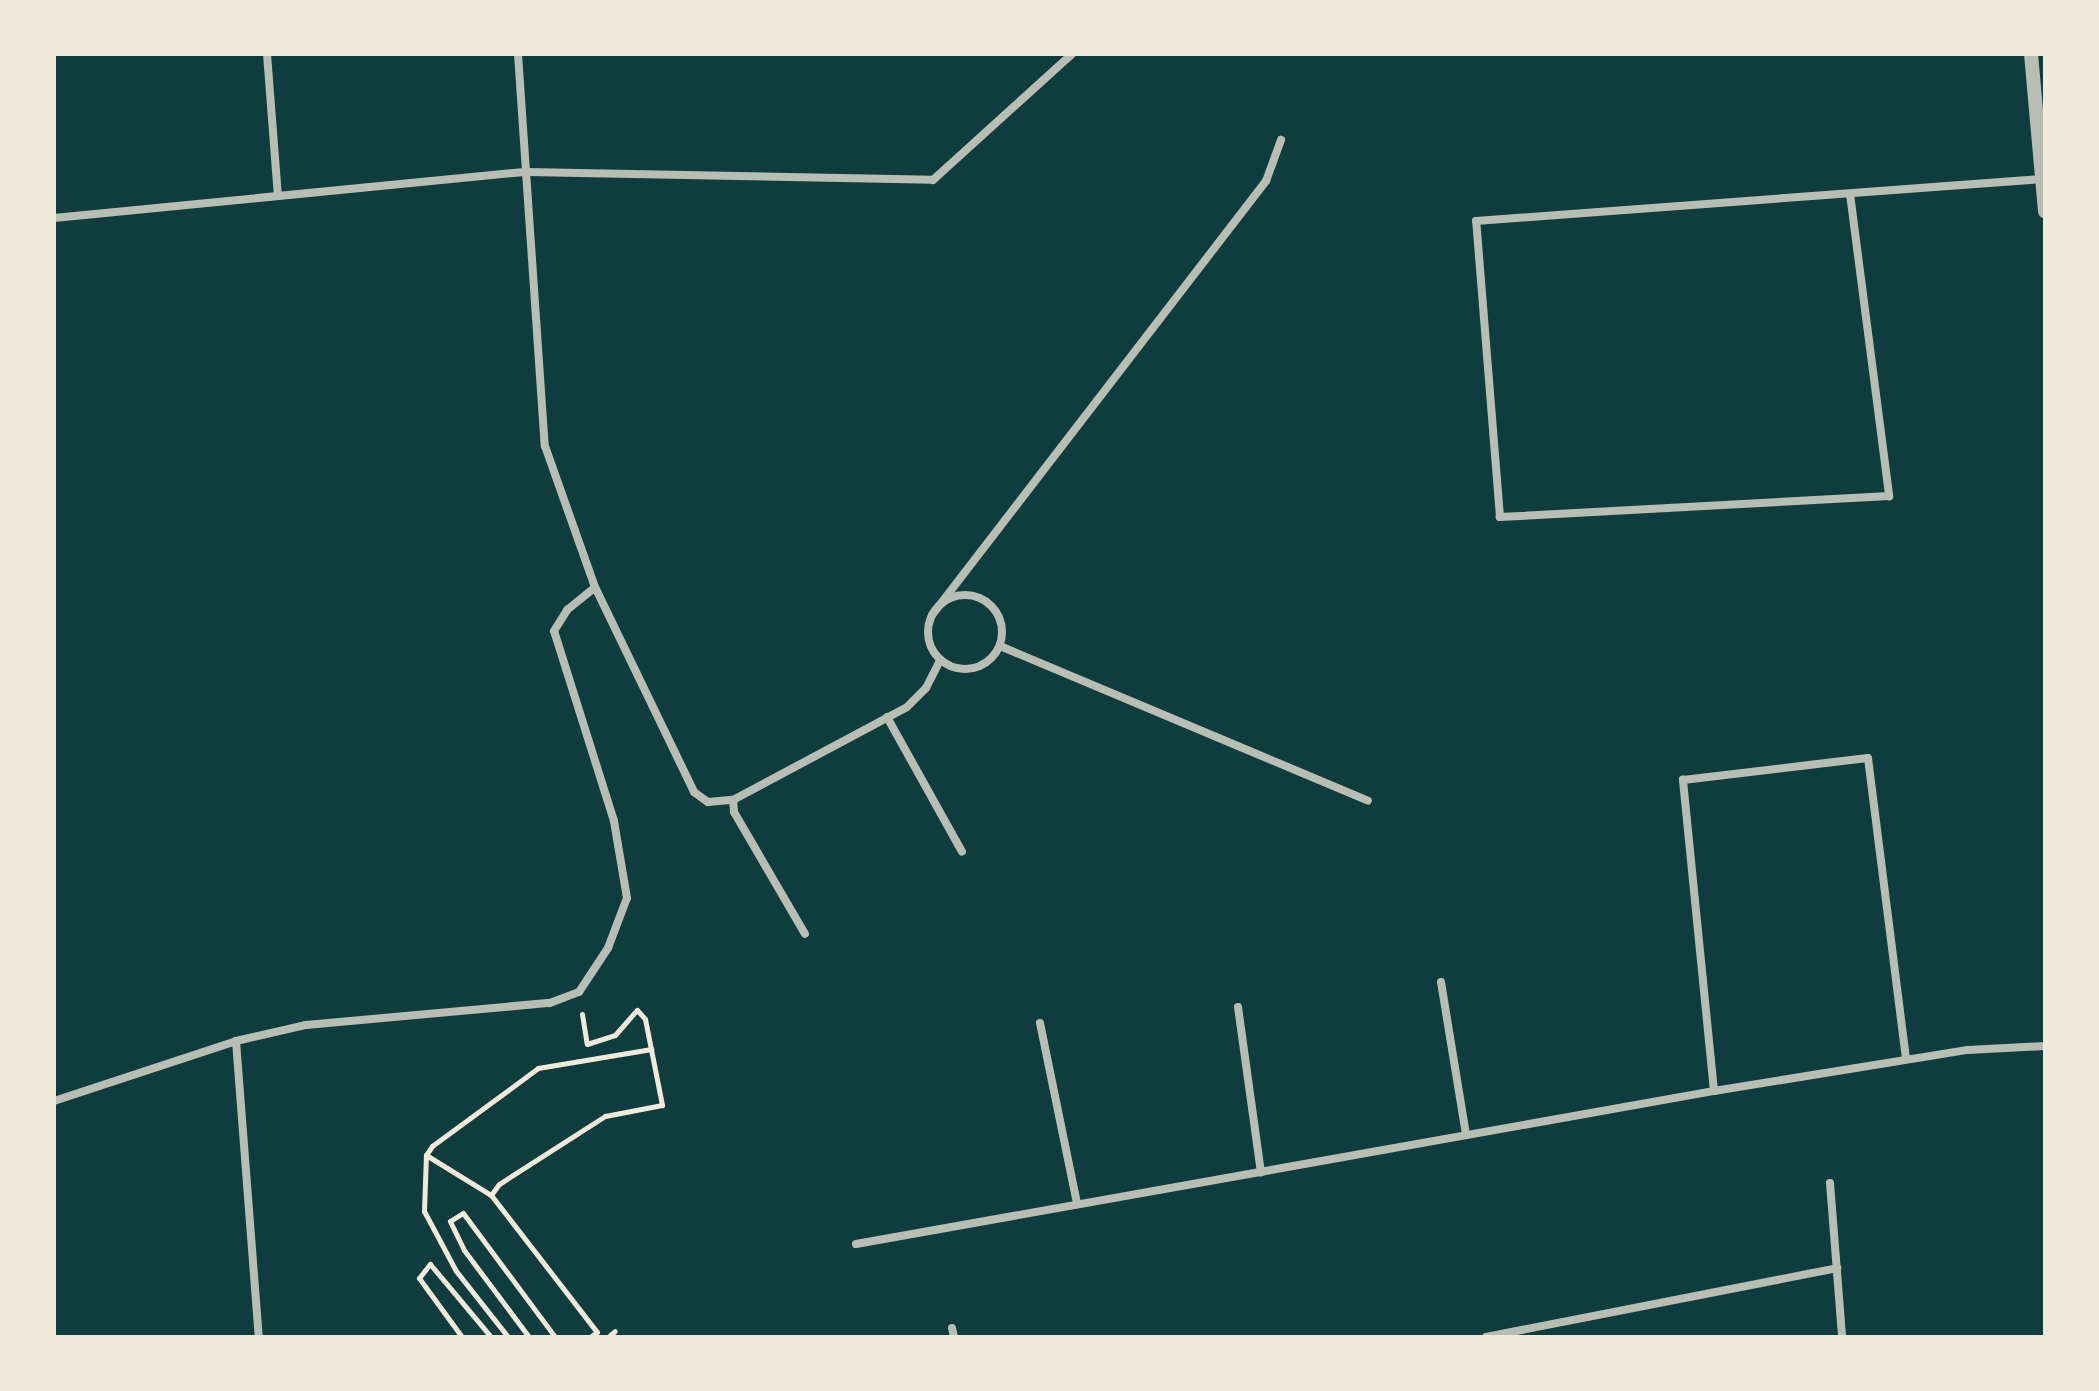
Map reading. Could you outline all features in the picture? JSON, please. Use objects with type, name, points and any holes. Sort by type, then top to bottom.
[{"type":"street","points":[[267,54],[278,196]]},
{"type":"street","points":[[518,54],[545,446],[595,587],[694,792],[708,802],[733,800],[887,717],[926,688],[940,661]]},
{"type":"street","points":[[54,218],[527,172],[933,180],[1072,54]]},
{"type":"street","points":[[2031,54],[2045,211]]},
{"type":"street","points":[[932,615],[951,597],[977,596],[1000,617],[1000,646],[978,668],[965,670],[940,661],[929,641],[932,615],[1266,181],[1281,140]]},
{"type":"street","points":[[1850,194],[1889,496],[1500,517],[1476,221],[2042,179]]},
{"type":"street","points":[[54,1101],[236,1041],[306,1025],[550,1003],[579,992],[608,948],[627,898],[614,821],[554,631],[567,610],[595,587]]},
{"type":"street","points":[[1000,646],[1368,801]]},
{"type":"street","points":[[887,717],[962,852]]},
{"type":"street","points":[[1714,1091],[1683,780],[1868,758],[1906,1059]]},
{"type":"street","points":[[733,800],[734,812],[805,934]]},
{"type":"street","points":[[1441,982],[1466,1135]]},
{"type":"street","points":[[1238,1007],[1261,1172]]},
{"type":"street","points":[[1040,1023],[1077,1204]]},
{"type":"street","points":[[236,1041],[259,1337]]},
{"type":"street","points":[[856,1244],[1906,1059],[2045,1046]]},
{"type":"street","points":[[1830,1183],[1842,1337]]},
{"type":"street","points":[[1486,1337],[1837,1268]]},
{"type":"path","points":[[491,1195],[499,1184],[605,1116],[662,1105],[645,1019],[637,1010],[615,1035],[601,1044],[587,1044],[579,992]]},
{"type":"path","points":[[426,1155],[538,1068],[651,1049]]},
{"type":"path","points":[[426,1155],[491,1195],[597,1332],[590,1337]]},
{"type":"path","points":[[426,1155],[424,1211],[456,1271],[508,1337]]},
{"type":"path","points":[[529,1337],[464,1250],[450,1221],[463,1213],[555,1337]]},
{"type":"path","points":[[462,1337],[419,1278],[430,1264],[491,1337]]},
{"type":"path","points":[[608,1337],[615,1331]]}]
